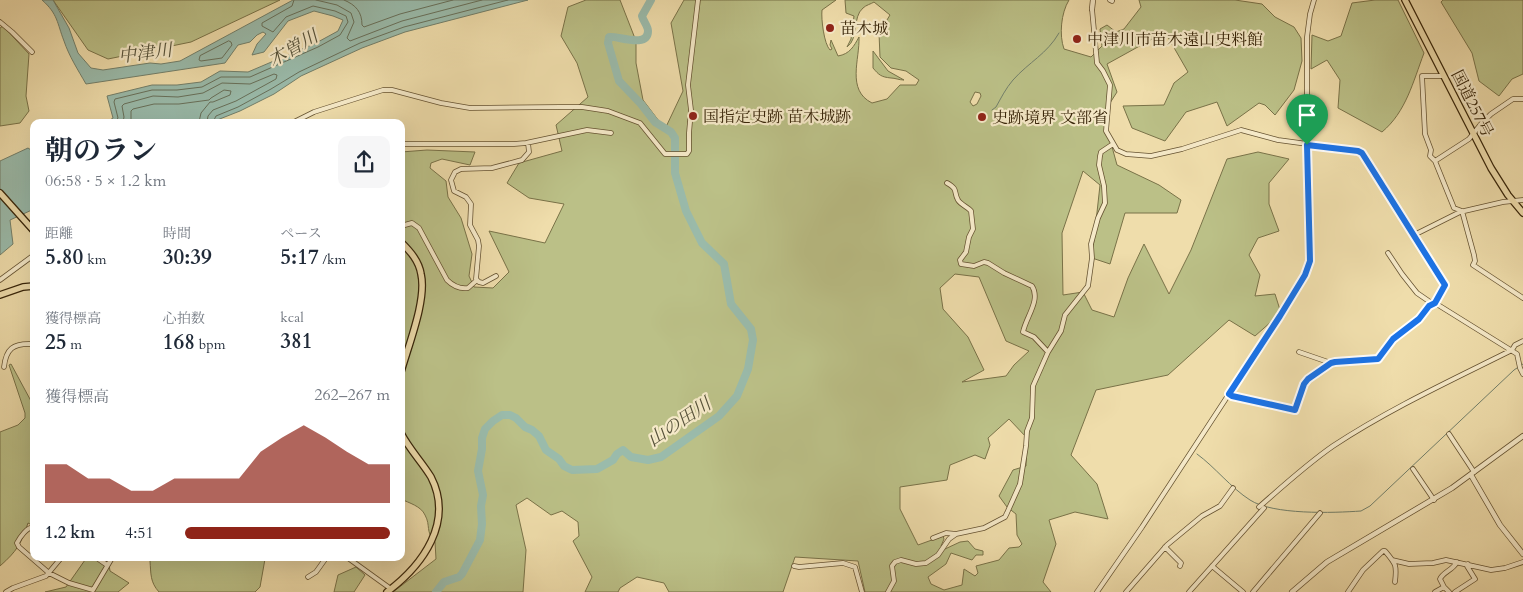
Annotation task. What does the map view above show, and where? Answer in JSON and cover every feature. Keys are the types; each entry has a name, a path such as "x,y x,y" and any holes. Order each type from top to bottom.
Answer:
{"main road":[{"name":"国道257号","path":"1405,0 1498,182 1512,202 1523,213"},
{"path":"0,194 30,226"},
{"path":"405,247 416,260 421,274 422,292 405,357"},
{"path":"0,295 30,286"},
{"path":"389,590 413,569 423,557 436,532 438,518 438,504 432,480 425,466 405,438"}],"street":[{"path":"300,119 314,112 339,104 384,90 392,90 440,103 470,108 568,107 608,111 640,123 650,137 667,154 687,154 689,151 688,134 692,110 688,85 698,0"},
{"path":"1093,0 1092,9 1098,63 1110,85 1106,131 1117,150 1126,154 1151,156 1182,149 1240,130 1278,140 1358,151 1362,153 1445,285 1434,303 1429,306 1414,324 1393,339 1378,359 1331,363 1308,379 1304,384 1295,410 1229,394"},
{"path":"1097,592 1142,528 1305,275 1310,261 1307,37 1314,0"},
{"path":"0,22 32,52"},
{"path":"1444,76 1422,76 1425,134 1431,150 1430,156 1435,162 1454,208 1462,211"},
{"path":"1435,162 1474,135 1491,114 1513,99 1523,99"},
{"path":"405,144 514,144 587,130 610,133"},
{"path":"478,280 476,277 479,246 470,225 471,204 466,198 454,191 451,182 452,177 463,168 492,168 522,160 528,152 528,142"},
{"path":"933,538 946,532 956,534 975,531 989,526 1005,516 1011,505 1020,484 1026,446 1026,431 1032,418 1033,386 1048,352 1061,331 1068,309 1088,286 1092,244 1098,218 1105,203 1104,186 1099,165 1100,156 1101,152 1113,144"},
{"path":"947,183 956,191 960,202 971,211 973,229 966,252 960,260 961,264 976,266 984,262 988,263 1032,286 1035,292 1034,301 1023,332 1034,337 1048,352"},
{"path":"1414,235 1462,211 1503,202 1523,200"},
{"path":"1462,211 1474,255 1475,261 1473,265 1523,298"},
{"path":"405,224 409,223 417,226 451,284 460,288 468,288 478,280"},
{"path":"1388,253 1417,293 1517,354 1523,355"},
{"path":"0,280 30,258"},
{"path":"478,280 483,282 496,276"},
{"path":"1189,592 1262,508 1307,466 1353,433 1512,350 1515,345 1523,341"},
{"path":"4,367 5,356 9,350 19,345 30,343"},
{"path":"26,348 30,345"},
{"path":"1298,352 1331,363"},
{"path":"1517,354 1519,366 1523,374"},
{"path":"1450,434 1500,526 1523,554"},
{"path":"1292,592 1328,562 1434,500 1473,474 1523,436"},
{"path":"1413,469 1434,500"},
{"path":"1126,592 1165,547 1202,516 1220,506 1233,488"},
{"path":"1253,592 1320,513"},
{"path":"30,528 18,540 18,545 30,556"},
{"path":"888,592 894,580 892,566 895,562 901,560 916,564 926,564 938,555 949,539 956,534"},
{"path":"1165,547 1181,563 1180,566"},
{"path":"1348,592 1363,570 1380,552 1385,552 1396,564 1395,582"},
{"path":"1392,560 1409,564 1446,560 1486,570 1498,570 1523,562"},
{"path":"36,561 49,573 69,583 92,591 110,561"},
{"path":"6,592 46,576 59,561"},
{"path":"102,561 107,564"},
{"path":"308,577 316,572 324,561"},
{"path":"352,561 389,590"},
{"path":"1449,592 1444,587 1440,577 1455,566 1457,562"},
{"path":"794,566 850,564 855,567 862,592"},
{"path":"1455,592 1474,579 1467,566 1468,564"},
{"path":"1212,566 1242,592"},
{"path":"1435,592 1444,587"}],"green space":[{"path":"53,0 280,0 191,42 108,59 88,50"},
{"path":"586,0 620,0 636,41 636,63 643,100 665,129 683,91 671,23 684,0 836,0 822,10 826,42 830,50 832,49 830,45 831,40 838,56 849,51 859,37 857,82 859,90 864,97 872,103 887,99 900,85 916,85 919,80 906,71 891,68 880,57 879,33 890,15 874,2 864,7 860,12 853,39 847,47 851,39 854,16 846,13 845,0 1069,0 1064,11 1062,24 1064,49 1091,57 1102,46 1100,29 1107,25 1116,32 1124,29 1141,7 1139,0 1235,0 1262,4 1275,17 1294,27 1301,38 1302,61 1294,90 1275,115 1265,105 1259,103 1227,126 1217,102 1186,112 1165,141 1132,128 1123,106 1164,105 1174,83 1188,72 1165,32 1107,64 1117,92 1103,114 1117,165 1159,185 1181,200 1177,213 1125,213 1110,264 1092,258 1100,185 1083,171 1062,233 1063,295 1083,292 1092,310 1114,317 1128,278 1144,244 1169,294 1191,250 1227,159 1258,152 1289,159 1269,183 1269,204 1279,231 1258,238 1249,255 1260,275 1255,296 1275,294 1281,313 1255,336 1229,320 1168,375 1096,390 1071,455 1097,484 1108,519 1075,512 1049,520 1056,544 1043,582 1051,592 865,592 858,561 795,557 783,592 669,592 664,583 637,577 620,588 618,592 585,592 592,577 573,541 579,536 578,522 562,511 551,515 527,498 516,505 526,550 523,592 393,592 436,559 435,542 430,535 425,515 418,507 405,501 405,152 427,150 475,152 470,165 442,159 431,163 430,168 446,181 448,197 461,218 472,254 469,276 474,287 493,288 509,272 489,231 545,243 564,204 529,198 507,183 519,163 562,151 556,125 588,97 577,63 561,36 568,7","holes":["975,92 980,93 981,96 977,104 973,106 970,102","955,274 979,277 1006,341 1029,351 1014,365 1006,376 962,382 984,370 968,337 943,309 940,288","1009,419 1027,438 1026,466 1013,470 999,496 1007,507 1016,514 1017,535 1022,544 1019,547 1009,548 999,560 976,566 978,573 975,576 964,569 962,585 944,590 931,584 928,577 946,564 951,553 972,560 976,555 983,555 983,551 975,549 968,541 960,542 945,549 941,546 944,539 943,536 918,545 900,509 900,487 947,480 950,465 975,455 985,459 990,445 988,438"]},
{"path":"1398,0 1424,53 1403,106 1382,132 1338,108 1340,80 1327,60 1311,69 1312,35 1328,41 1341,36 1352,3"},
{"path":"1443,0 1523,0 1523,74 1512,79 1499,96 1479,81 1472,53 1441,2"},
{"path":"3,26 29,54 26,96 29,111 20,123 0,126 0,28"},
{"path":"873,51 888,71 904,80 880,75 873,68"},
{"path":"11,364 30,399 30,524 28,523 18,547 0,566 0,432 18,425 25,418 9,365"},
{"path":"84,561 108,561 110,571 129,583 118,592 45,592 66,587"},
{"path":"150,561 265,561 260,587 255,592 159,592 152,578"},
{"path":"356,567 365,575 354,592 334,592 338,575"}],"water":[{"path":"42,0 53,0 69,28 78,53 91,68 103,70 180,61 293,0 528,0 405,32 362,48 301,76 274,94 220,119 112,119 113,118 107,96 152,85 177,85 201,82 220,71 248,72 316,43 338,31 343,20 314,11 288,21 264,52 252,55 257,44 266,34 263,32 250,42 238,45 225,63 86,84 68,52 54,14"},
{"path":"28,148 30,149 30,211 10,220 13,244 0,255 0,161"}],"waterway":[{"name":"山の田川","path":"436,592 444,582 459,577 462,574 480,540 483,495 478,471 482,438 485,429 493,421 502,415 510,415 516,418 525,427 539,436 546,450 559,459 564,466 572,470 597,469 613,460 623,450 631,457 648,460 661,457 719,416 737,396 748,369 753,340 751,329 731,304 724,264 702,243 686,211 675,173 675,138 671,132 655,122 619,81 608,43 609,37 638,40 647,36 648,29 642,16 651,0"},
{"path":"992,110 996,107 1013,80 1049,47 1059,33"},
{"path":"1197,454 1243,495 1260,505 1288,511 1304,512 1361,511 1370,506 1514,370 1523,364"}],"place":[{"name":"苗木城","path":"830,28"},
{"name":"中津川市苗木遠山史料館","path":"1077,39"},
{"name":"国指定史跡 苗木城跡","path":"693,116"},
{"name":"史跡境界 文部省","path":"982,117"}],"route":[{"path":"1307,145 1358,151 1366,157 1445,285 1435,303 1429,306 1414,324 1393,339 1378,359 1331,363 1308,379 1304,384 1295,410 1229,394 1305,275 1310,261 1307,145"}],"water label":[{"name":"木曽川","path":"293,48"},
{"name":"中津川","path":"145,53"}]}
